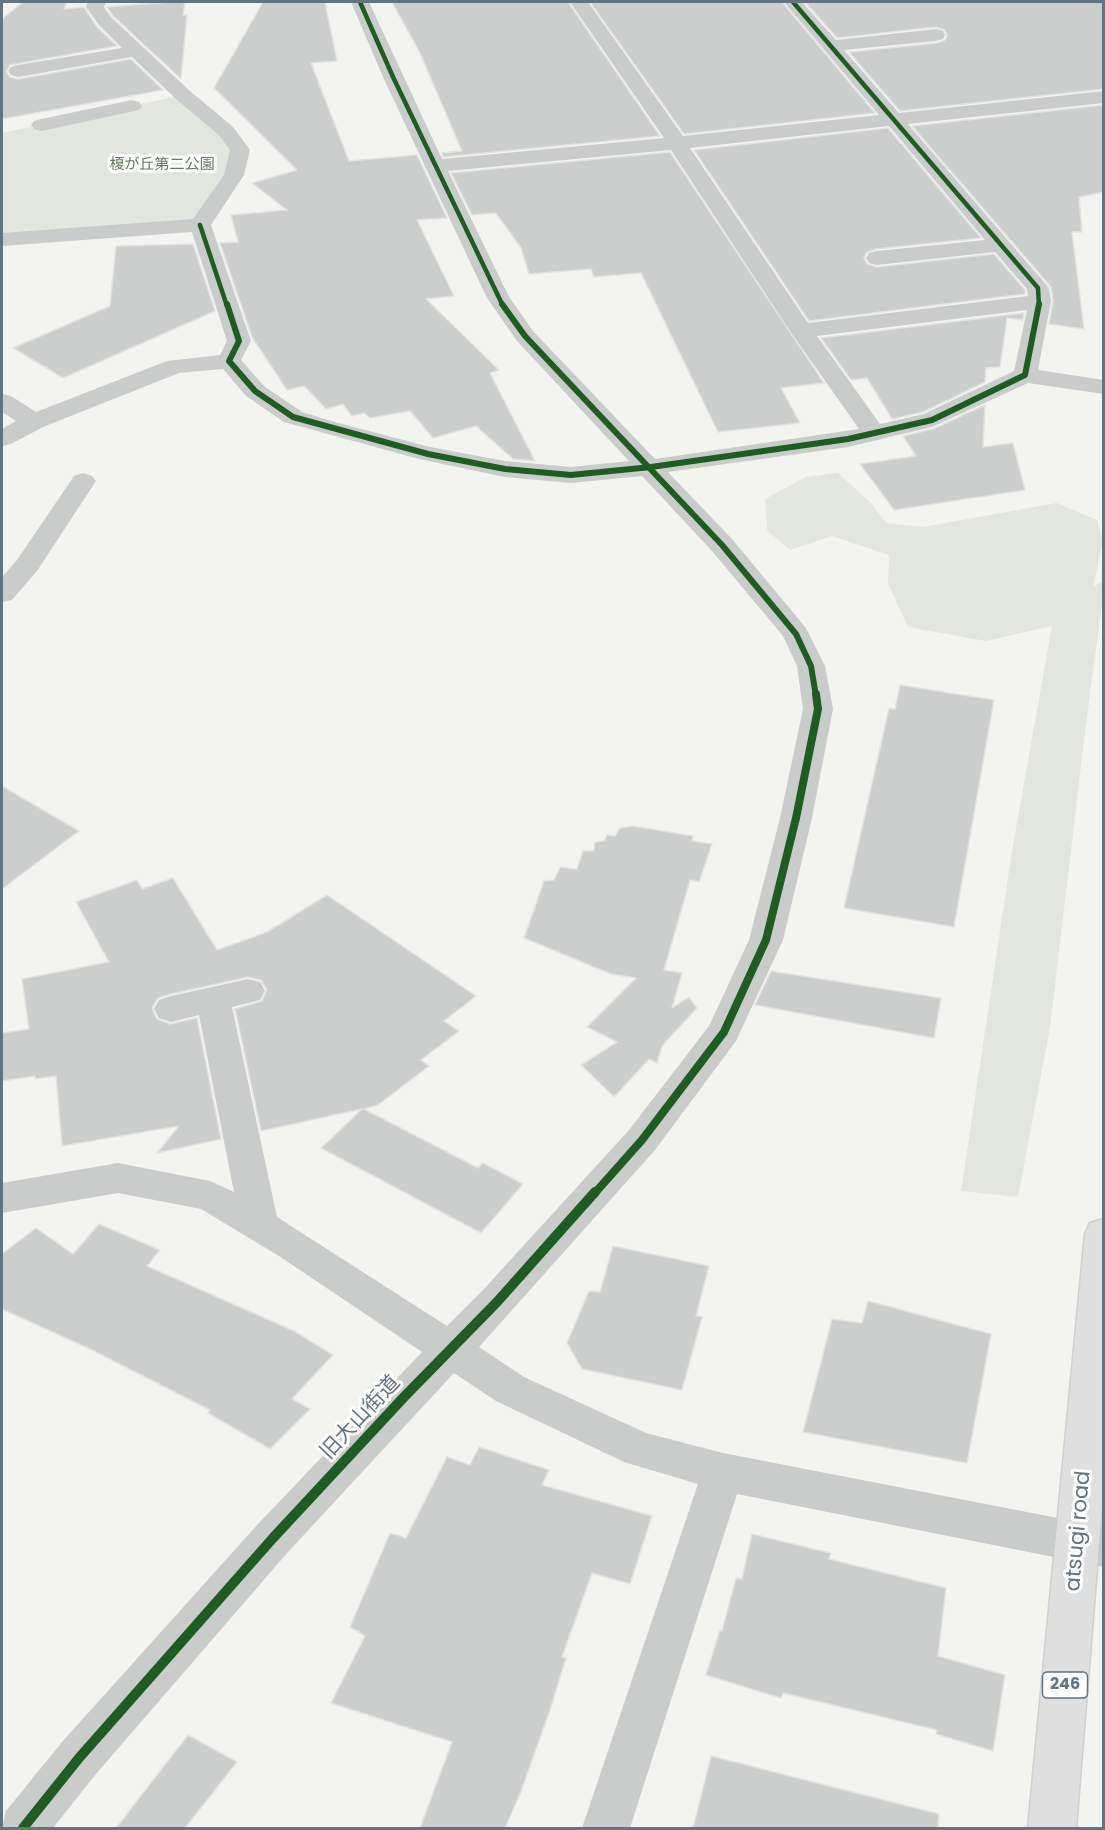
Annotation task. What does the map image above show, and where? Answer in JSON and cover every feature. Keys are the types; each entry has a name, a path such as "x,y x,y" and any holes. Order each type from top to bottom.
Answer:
{"highway":[{"name":"atsugi road","path":"1052,1828 1091,1544 1104,1234"}],"street":[{"path":"98,2 95,7 105,21 226,131 240,150 234,175 201,225"},
{"name":"旧大山街道","path":"23,1828 79,1758 266,1547 451,1350 642,1140 723,1032 766,940 796,818 818,709 811,666 796,634 722,545 651,467 525,336 498,298 360,2"},
{"path":"579,2 677,143 802,331 874,433"},
{"path":"793,2 1038,288 1040,301 1025,375"},
{"path":"832,46 936,35"},
{"path":"18,71 136,51"},
{"path":"437,166 677,143 1104,97"},
{"path":"41,125 132,106"},
{"path":"2,240 201,225"},
{"path":"201,225 239,341 229,361"},
{"path":"877,258 1000,245"},
{"path":"802,331 1040,301"},
{"path":"229,361 255,390 293,417 326,428 428,454 505,469 571,475 651,467 848,439 932,420 1025,375 1104,387"},
{"path":"2,439 34,422 175,366 229,361"},
{"path":"2,401 34,422"},
{"path":"2,594 27,566 83,481"},
{"path":"171,1009 248,991"},
{"path":"213,1000 260,1226"},
{"path":"2,1198 118,1178 210,1196 388,1307 510,1389 639,1449 723,1472 1091,1544"},
{"path":"606,1828 723,1472"}],"green space":[{"name":"榎が丘第二公園","path":"174,97 240,150 200,225 2,240 2,133"},
{"path":"838,473 872,504 886,523 923,527 1057,503 1097,520 1103,541 1093,587 1103,581 1103,596 1050,1027 1018,1197 961,1191 1012,851 1052,626 986,641 908,627 888,583 889,555 832,536 790,550 767,530 765,499 806,477"}],"building":[{"path":"23,2 67,2 64,9 84,7 97,27 117,46 10,65 6,71 10,77 18,79 131,59 163,90 2,119 2,19"},
{"path":"185,2 183,15 187,15 181,79 113,16 107,7"},
{"path":"263,2 325,2 337,61 311,63 349,161 417,155 447,218 417,220 454,296 426,299 499,370 490,373 535,461 513,459 476,426 433,438 410,411 370,418 364,413 352,416 343,404 326,409 304,386 287,390 252,337 220,243 238,242 231,215 287,210 252,183 297,170 214,88"},
{"path":"392,2 568,2 660,136 443,157 442,153 462,151 420,53"},
{"path":"590,2 782,2 875,113 684,134"},
{"path":"805,2 1104,2 1104,89 900,111 849,52 937,43 945,40 947,36 945,30 936,27 837,38"},
{"path":"1104,105 1104,192 1079,197 1082,232 1072,232 1084,329 1049,324 1053,301 1051,287 912,126"},
{"path":"888,128 981,238 876,249 867,252 864,257 867,264 877,267 994,254 1025,290 1025,294 809,321 694,150"},
{"path":"670,152 824,383 781,388 800,423 718,432 641,273 594,277 591,269 529,274 521,248 496,213 472,215 451,173"},
{"path":"193,244 215,311 63,378 13,348 110,306 116,246"},
{"path":"1024,313 1023,320 1007,318 1000,367 986,368 985,382 923,412 892,419 867,378 851,380 821,338"},
{"path":"985,405 983,447 1013,443 1025,490 894,510 860,464 916,456 903,436 933,429"},
{"path":"900,685 994,700 954,927 844,908 889,708 895,709"},
{"path":"2,786 79,831 2,889"},
{"path":"633,826 693,836 692,841 712,844 699,882 690,880 664,970 682,973 672,1008 689,997 697,1008 662,1046 657,1063 649,1059 614,1097 581,1065 617,1042 587,1027 636,978 611,974 524,938 544,881 554,880 560,867 577,869 583,851 594,851 595,842 604,841 607,835 615,836 620,828"},
{"path":"173,878 217,950 267,932 327,895 476,996 444,1021 459,1031 421,1060 429,1066 378,1105 364,1109 478,1168 483,1163 523,1184 481,1233 321,1148 362,1109 261,1131 235,1009 262,1001 267,990 261,980 248,977 171,994 158,998 152,1008 157,1019 170,1024 197,1018 221,1139 157,1153 179,1126 62,1146 56,1076 35,1079 35,1076 2,1081 2,1033 29,1029 22,979 109,962 76,902 137,880 142,889"},
{"path":"771,971 941,998 934,1038 755,1005"},
{"path":"99,1224 160,1250 147,1266 294,1331 333,1355 292,1399 310,1409 270,1449 208,1413 210,1410 90,1349 2,1309 2,1254 36,1228 73,1254"},
{"path":"613,1246 709,1266 696,1316 702,1317 682,1390 582,1369 567,1343 589,1291 600,1292"},
{"path":"868,1301 991,1334 967,1463 803,1432 832,1319 862,1323"},
{"path":"479,1447 549,1470 542,1485 652,1516 630,1584 592,1573 562,1657 566,1658 550,1710 520,1794 505,1828 420,1828 452,1742 331,1703 365,1636 350,1627 390,1533 406,1538 447,1457 470,1465"},
{"path":"752,1534 831,1553 829,1559 946,1588 938,1656 1005,1675 993,1751 936,1734 937,1730 783,1693 781,1698 706,1675 720,1630 722,1631 736,1578 742,1579"},
{"path":"188,1735 237,1762 185,1828 116,1828"},
{"path":"711,1756 939,1814 938,1828 693,1828"}],"cycle path":[{"path":"23,1828 79,1758 273,1538 404,1397 497,1302 642,1140 724,1032 766,940 796,818 818,709 811,666 796,634 722,545 525,336 498,298 360,2"},
{"path":"200,225 239,341 229,361 255,391 293,417 326,427 428,454 505,469 571,475 651,467 848,439 932,420 1025,375 1040,301 1038,288 793,2"}]}
